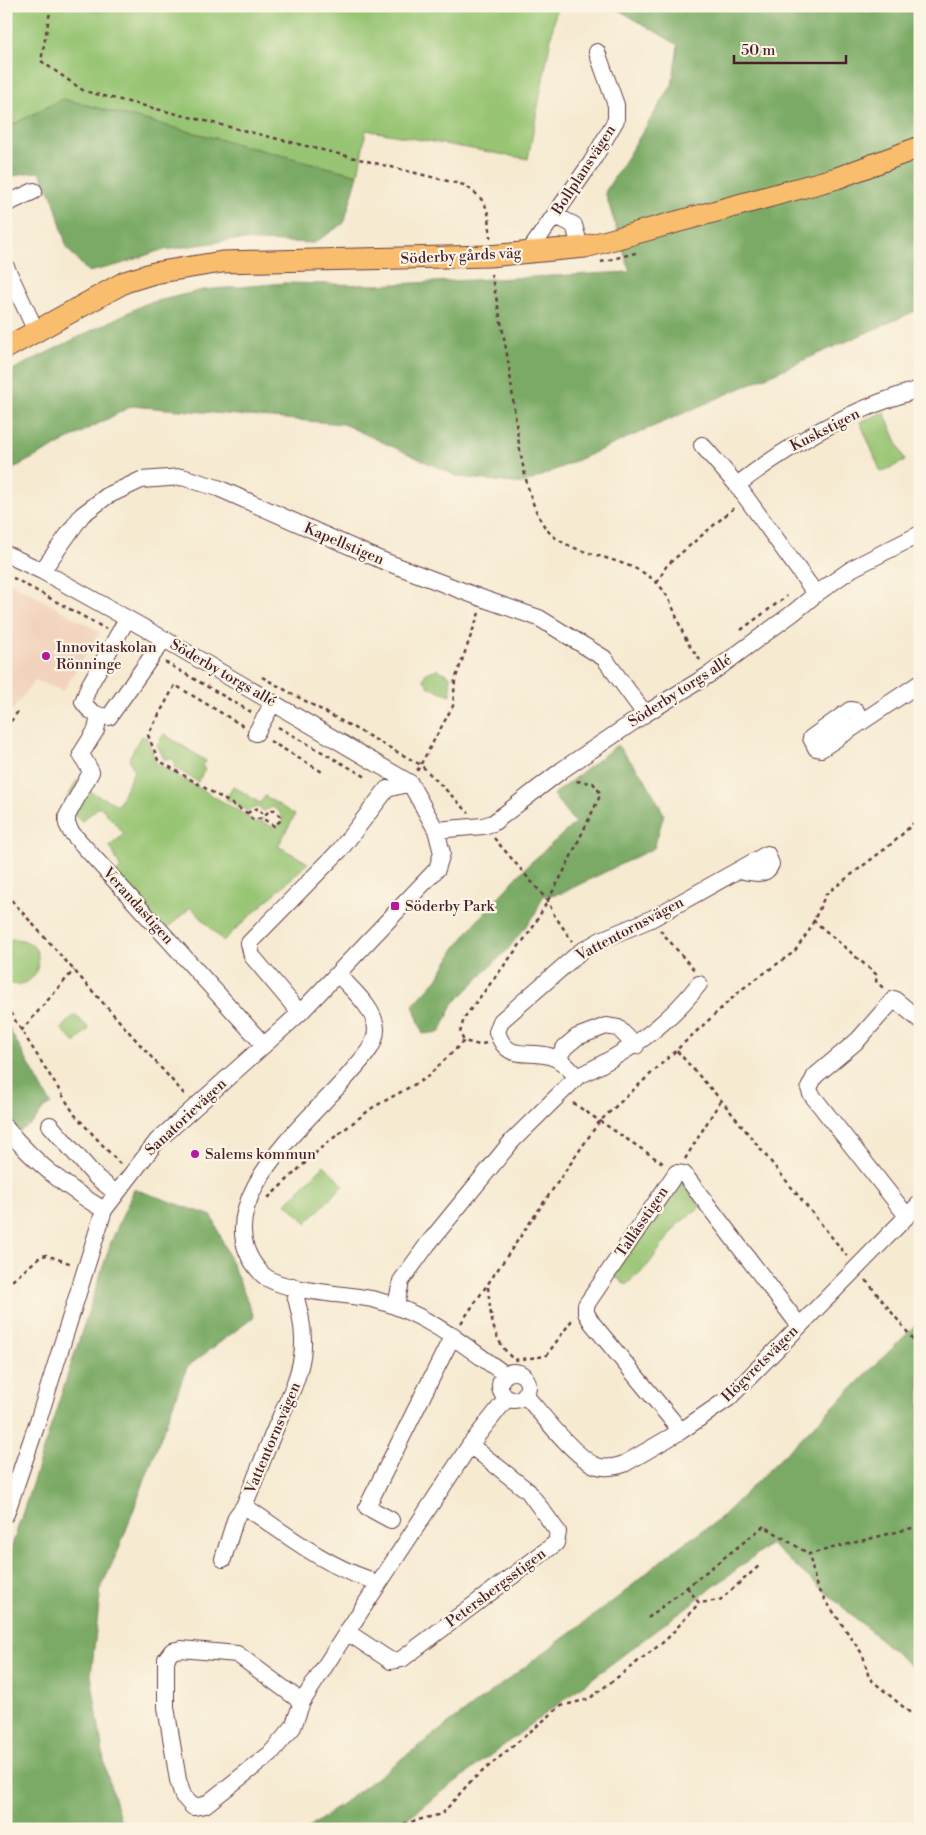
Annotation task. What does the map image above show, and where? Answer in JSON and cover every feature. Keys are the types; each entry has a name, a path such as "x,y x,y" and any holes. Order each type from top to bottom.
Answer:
{"main road":[{"name":"Söderby gårds väg","path":"6,348 125,282 154,273 222,262 489,256 580,247 837,178 920,147"}],"street":[{"name":"Bollplansvägen","path":"528,253 606,140 616,120 616,104 597,52"},
{"path":"6,204 34,191"},
{"path":"553,218 562,219 574,225 580,247"},
{"path":"6,266 36,331"},
{"name":"Kuskstigen","path":"742,491 798,441 836,422 920,389"},
{"path":"702,445 742,491 812,587"},
{"name":"Kapellstigen","path":"42,571 82,515 107,496 141,480 182,477 218,488 381,560 540,618 604,658 645,714"},
{"name":"Söderby torgs allé","path":"436,830 483,826 493,823 562,770 645,714 710,674 793,613 812,587 920,534"},
{"name":"Söderby torgs allé","path":"6,554 42,571 164,639 410,783"},
{"path":"127,619 89,686 83,702 90,711 99,716 109,717 164,639"},
{"path":"862,721 920,683"},
{"path":"260,726 273,703"},
{"name":"Verandastigen","path":"99,716 96,730 81,754 91,772 66,816 71,832 264,1045"},
{"path":"300,1013 252,956 248,943 340,850 387,789 410,783 436,830"},
{"name":"Sanatorievägen","path":"6,1514 39,1418 104,1210 157,1141 300,1013 437,869 442,853 436,830"},
{"name":"Vattentornsvägen","path":"499,1038 497,1029 501,1021 580,952 601,940 651,919 739,870"},
{"path":"338,974 371,1014 376,1029 374,1038 369,1050 288,1139 260,1175 243,1217 242,1230 249,1257 262,1274 278,1285 374,1300 396,1306 453,1335 506,1375"},
{"path":"396,1306 401,1281 427,1245 512,1141 577,1077 636,1046 690,996 700,984"},
{"path":"908,1216 811,1094 809,1088 815,1076 858,1040 894,999 920,1020"},
{"path":"557,1059 565,1047 577,1037 606,1026 618,1028 636,1046"},
{"path":"499,1038 502,1045 515,1053 549,1056 557,1059 577,1077"},
{"path":"50,1125 96,1177 116,1193"},
{"path":"6,1128 18,1143 63,1185 104,1210"},
{"name":"Tallåsstigen","path":"586,1305 676,1172 684,1174 799,1325"},
{"name":"Högvretsvägen","path":"524,1395 584,1460 599,1467 614,1467 624,1464 680,1431 729,1398 920,1203"},
{"name":"Vattentornsvägen","path":"292,1286 302,1322 304,1342 300,1371 295,1389 276,1427 244,1506 319,1556 348,1572 368,1579"},
{"path":"586,1305 586,1313 592,1323 680,1431"},
{"path":"391,1520 367,1507 453,1335"},
{"path":"516,1372 526,1378 528,1384 524,1395 517,1399 507,1398 501,1389 501,1383 506,1375 516,1372"},
{"path":"302,1702 237,1654 181,1648 172,1651 166,1659 166,1707 178,1780 187,1802 193,1806 204,1805 270,1754 293,1727 302,1702 347,1632 470,1445 507,1398"},
{"name":"Petersbergsstigen","path":"347,1632 391,1661 402,1659 556,1543 558,1532 528,1491 470,1445"},
{"path":"222,1559 236,1517 244,1506"}],"path":[{"path":"51,6 41,61 84,91 464,185 478,194 486,204 490,224 489,256 525,474 538,516 552,535 569,545 639,571 657,583 674,606 679,624 688,643 710,674"},
{"path":"657,583 667,565 742,491"},
{"path":"6,574 153,655 260,726 324,773"},
{"path":"739,632 812,587"},
{"path":"410,783 432,748 453,706 455,680 484,599"},
{"path":"694,664 700,660"},
{"path":"247,813 258,808 263,816 274,826 280,821 280,816 274,810 270,810 263,816 253,820 247,813 158,760 148,735 175,685 387,789"},
{"path":"6,728 19,710"},
{"path":"499,1038 479,1045 464,1041 460,1033 464,1018 532,929 600,795 593,783 573,780 562,770"},
{"path":"453,1335 599,1122 742,990 794,952 809,931 826,894 894,842 920,818"},
{"path":"483,826 548,900 553,913 580,952"},
{"path":"6,894 196,1106"},
{"path":"651,919 693,966 700,984"},
{"path":"813,920 877,975 876,981 894,999"},
{"path":"21,1031 74,970"},
{"path":"6,1006 75,1115 130,1175"},
{"path":"264,1203 323,1146 372,1108 426,1078 464,1041"},
{"path":"677,1051 721,1100 920,1348"},
{"path":"560,1093 599,1122 676,1172 721,1100"},
{"path":"6,1286 40,1257 46,1255 86,1269"},
{"path":"488,1286 491,1323 507,1354 514,1360 546,1356 578,1312 586,1305"},
{"path":"648,1618 764,1526 809,1554 817,1588 863,1655 869,1678 920,1721"},
{"path":"809,1554 920,1526"},
{"path":"398,1829 402,1824 442,1814 471,1781 561,1706 589,1699 666,1640 699,1603 720,1600 760,1565"},
{"path":"687,1587 699,1603"}],"shaded area":[{"name":"Innovitaskolan Rönninge","path":"6,580 100,632 63,691 35,680 6,718"}],"green space":[{"path":"14,6 52,6 109,11 148,9 161,6 557,6 528,159 366,130 358,175 63,99 6,128 6,22"},
{"path":"612,6 920,6 920,309 523,484 459,477 343,424 132,406 14,468 6,483 6,373 145,304 203,290 285,283 375,285 630,272 605,192 672,85 678,45"},
{"path":"63,99 358,175 344,223 314,243 230,240 158,251 118,265 88,272 67,248 54,201 40,172 6,178 6,128"},
{"path":"884,412 905,461 881,472 860,422"},
{"path":"437,669 450,676 451,695 430,688 423,679 426,673"},
{"path":"164,734 206,761 202,767 205,769 198,782 174,767 175,762 172,759 164,759 157,745"},
{"path":"141,736 147,738 156,763 244,814 256,823 260,821 275,828 283,820 279,811 272,807 264,811 257,807 247,811 226,799 233,786 260,803 265,796 295,815 278,846 308,863 223,941 191,907 163,932 111,877 121,869 110,846 124,834 100,806 82,821 62,808 77,780 82,788 118,805 134,771 129,758"},
{"path":"617,745 644,777 664,814 654,848 562,893 543,896 534,916 508,949 453,1004 440,1032 423,1034 413,1005 437,979 456,947 477,921 527,866 575,823 553,795"},
{"path":"13,939 26,941 34,948 38,957 38,966 34,975 27,982 18,984 6,982 6,941"},
{"path":"75,1014 89,1029 75,1043 61,1028"},
{"path":"6,1023 51,1104 43,1109 34,1122 18,1132 6,1120"},
{"path":"324,1165 344,1185 306,1223 286,1203"},
{"path":"672,1185 684,1185 700,1207 677,1225 648,1265 626,1285 613,1275"},
{"path":"134,1189 212,1216 254,1317 187,1367 119,1549 101,1587 91,1675 105,1767 123,1829 6,1829 6,1564 111,1242"},
{"path":"920,1321 920,1674 770,1544 393,1829 308,1829 621,1595 670,1553 717,1521"}],"place":[{"name":"Innovitaskolan Rönninge","path":"46,656"},
{"name":"Söderby Park","path":"395,906"},
{"name":"Salems kommun","path":"195,1154"}]}
